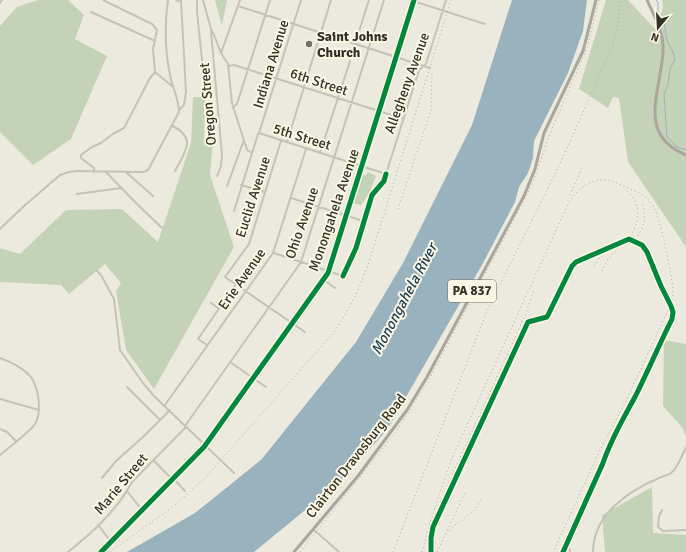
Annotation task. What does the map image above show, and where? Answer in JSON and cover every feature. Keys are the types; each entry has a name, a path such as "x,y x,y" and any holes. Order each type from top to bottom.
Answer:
{"main road":[{"name":"Monongahela Avenue","path":"101,552 206,445 324,280 329,271 362,166 412,0"},
{"name":"Clairton Dravosburg Road","path":"294,552 375,454 411,405 519,205 535,169 544,133 583,51 596,0"},
{"path":"647,0 663,41 663,56 654,112 656,126 658,133 665,143 686,155"}],"street":[{"path":"103,0 152,24 157,30 153,59 155,72 173,87"},
{"path":"0,229 60,175 69,172 142,172 148,170 173,126 179,110 168,63 165,34 165,20 168,0"},
{"path":"176,0 181,1 186,92 184,105 179,110"},
{"path":"197,0 204,80"},
{"path":"203,0 211,29 228,66 232,103 243,131 247,150 252,153"},
{"path":"221,53 240,0"},
{"path":"234,108 237,104 270,0"},
{"name":"Indiana Avenue","path":"234,210 301,0"},
{"path":"287,142 332,0"},
{"path":"355,44 369,0"},
{"name":"Ohio Avenue","path":"186,426 301,262 384,0"},
{"path":"412,0 485,24"},
{"name":"Allegheny Avenue","path":"386,174 419,70 426,64 446,0"},
{"path":"238,6 430,68"},
{"path":"91,12 155,41"},
{"name":"Oregon Street","path":"211,29 222,155 221,166 217,176"},
{"path":"320,153 350,61"},
{"name":"6th Street","path":"228,66 234,65 404,119"},
{"path":"94,172 94,168 81,158 81,155 124,128 150,78 155,72"},
{"path":"173,126 183,131 186,136 187,143 185,153 175,171"},
{"name":"5th Street","path":"259,134 386,174"},
{"path":"227,186 244,139"},
{"name":"Euclid Avenue","path":"236,284 225,276 249,244 281,141"},
{"name":"Erie Avenue","path":"165,405 274,253 306,148"},
{"path":"106,172 162,228"},
{"path":"126,172 154,196"},
{"path":"241,185 265,192"},
{"path":"77,194 122,188"},
{"path":"291,198 360,220"},
{"path":"431,552 433,527 528,322 547,317 572,266 576,262 629,239 642,245 647,252 671,306 673,312 672,319 635,397 621,421 564,552"},
{"path":"274,253 343,276"},
{"path":"97,271 101,275 114,299 120,350 142,383 234,472"},
{"path":"324,280 335,288"},
{"path":"207,345 198,339 236,284 305,332"},
{"path":"211,303 218,308"},
{"path":"0,358 14,363 31,378 38,396 39,410 34,425 0,455"},
{"path":"230,362 266,387"},
{"path":"127,387 160,420"},
{"path":"0,399 39,410"},
{"path":"102,478 116,461 143,438 170,410"},
{"name":"Marie Street","path":"68,552 99,526 127,491 132,482 186,426"},
{"path":"0,429 7,432 16,441"},
{"path":"593,552 595,535 601,522 614,506 633,492 659,478 671,474 686,447"},
{"path":"153,461 185,491"},
{"path":"127,491 142,510"},
{"path":"662,510 659,516 658,527 663,530 686,530"},
{"path":"99,526 111,542"},
{"path":"313,529 339,552"},
{"path":"568,543 570,552"}],"green space":[{"path":"38,0 68,0 84,15 75,39 107,56 71,139 33,165 0,132 0,26 17,7"},
{"path":"215,0 227,0 222,25"},
{"path":"606,0 628,0 656,30 663,7 662,0 686,0 686,247 628,162 619,98 613,97 608,108 579,89"},
{"path":"193,97 205,97 204,140 213,140 210,175 234,247 154,389 126,350 116,291 121,283 105,264 69,294 61,285 0,282 0,248 20,254 66,210 122,209 158,242 191,143"},
{"path":"368,172 376,176 369,194 361,205 353,203 362,173 365,176"},
{"path":"664,340 686,344 686,436 682,427 663,406"},
{"path":"652,487 653,533 686,535 686,552 605,552 602,515"}],"water":[{"name":"Monongahela River","path":"512,0 587,0 583,31 568,73 534,141 533,158 528,173 519,187 515,202 482,265 387,430 316,508 304,511 254,552 127,552 195,513 261,460 356,342 403,263 472,125"}],"waterway":[{"path":"656,0 658,2 658,13 664,21 667,41 675,59 670,69 668,84 664,95 667,137 677,147 686,150"}],"railway":[{"path":"110,552 174,506 205,478 334,332 342,320 356,295 368,265 451,0"},
{"path":"300,552 396,432 430,378 531,187 551,131 587,48 599,0"},
{"path":"393,552 487,311 558,168 611,50 618,26 620,0"},
{"path":"398,209 431,110 432,73"},
{"path":"570,195 582,168"},
{"path":"422,552 451,460 569,202 584,186 593,181 607,180 639,193 652,204 659,220 666,247 673,297 627,399 600,450 553,552"},
{"path":"594,266 601,256 623,244 632,234 635,227 638,216 637,206 635,201 625,189"},
{"path":"629,244 638,236 643,226 644,209 642,203"},
{"path":"602,271 608,259 617,250"},
{"path":"447,486 525,316 534,290"},
{"path":"437,552 465,493"},
{"path":"449,531 470,513 481,500"}],"cycle path":[{"path":"101,552 204,447 328,273 414,0"},
{"path":"343,276 356,248 372,195 384,181 386,174"},
{"path":"431,552 433,527 528,322 547,317 572,266 576,262 629,239 642,245 647,252 671,306 673,312 672,319 635,397 613,437 563,552"}],"place":[{"name":"Saint Johns Church","path":"309,44"}]}
